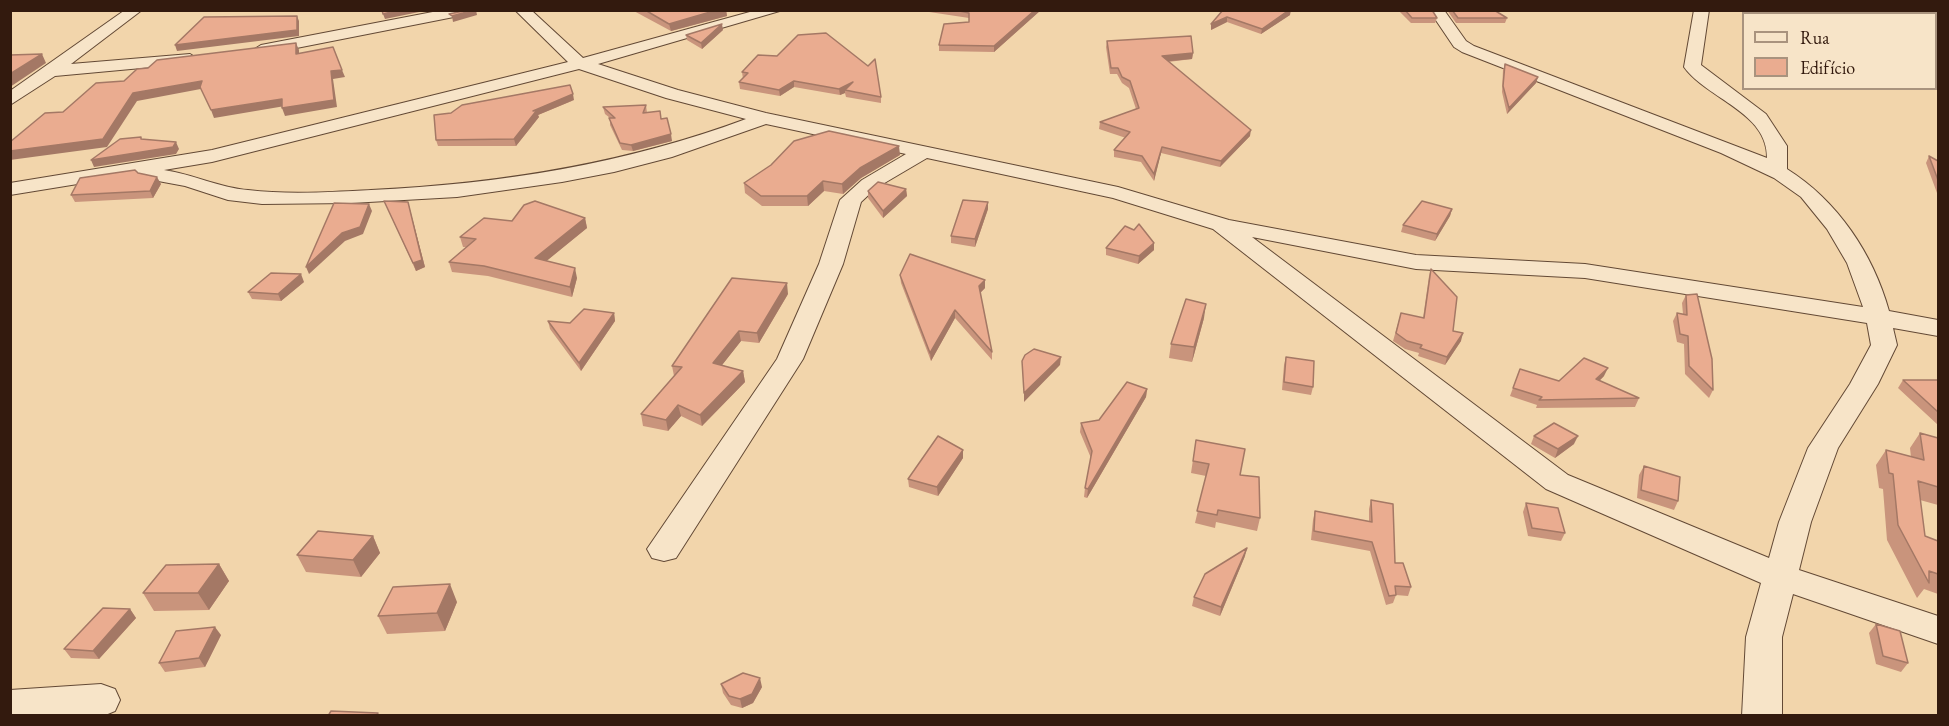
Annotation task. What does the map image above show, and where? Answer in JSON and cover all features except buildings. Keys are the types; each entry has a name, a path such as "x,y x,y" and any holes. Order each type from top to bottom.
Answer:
{"street":[{"path":"10,100 135,10"},
{"path":"249,51 469,10"},
{"path":"522,10 580,64 672,94 765,118 1118,193 1221,224 1321,246 1416,262 1585,271 1879,316 1938,328"},
{"path":"10,189 212,156 580,64 776,10"},
{"path":"1436,10 1460,44 1468,49 1712,144 1794,182 1822,207 1869,281 1884,345 1864,384 1823,448 1779,576 1764,637 1762,716"},
{"path":"1702,10 1692,67 1759,118 1777,146 1777,173"},
{"path":"50,72 209,57"},
{"path":"131,171 192,182 232,195 290,198 387,196 518,184 595,171 723,135 765,118"},
{"path":"664,549 790,359 831,264 851,200 869,184 924,152"},
{"path":"1221,224 1557,482 1779,576 1938,630"},
{"path":"10,706 100,700"}]}
